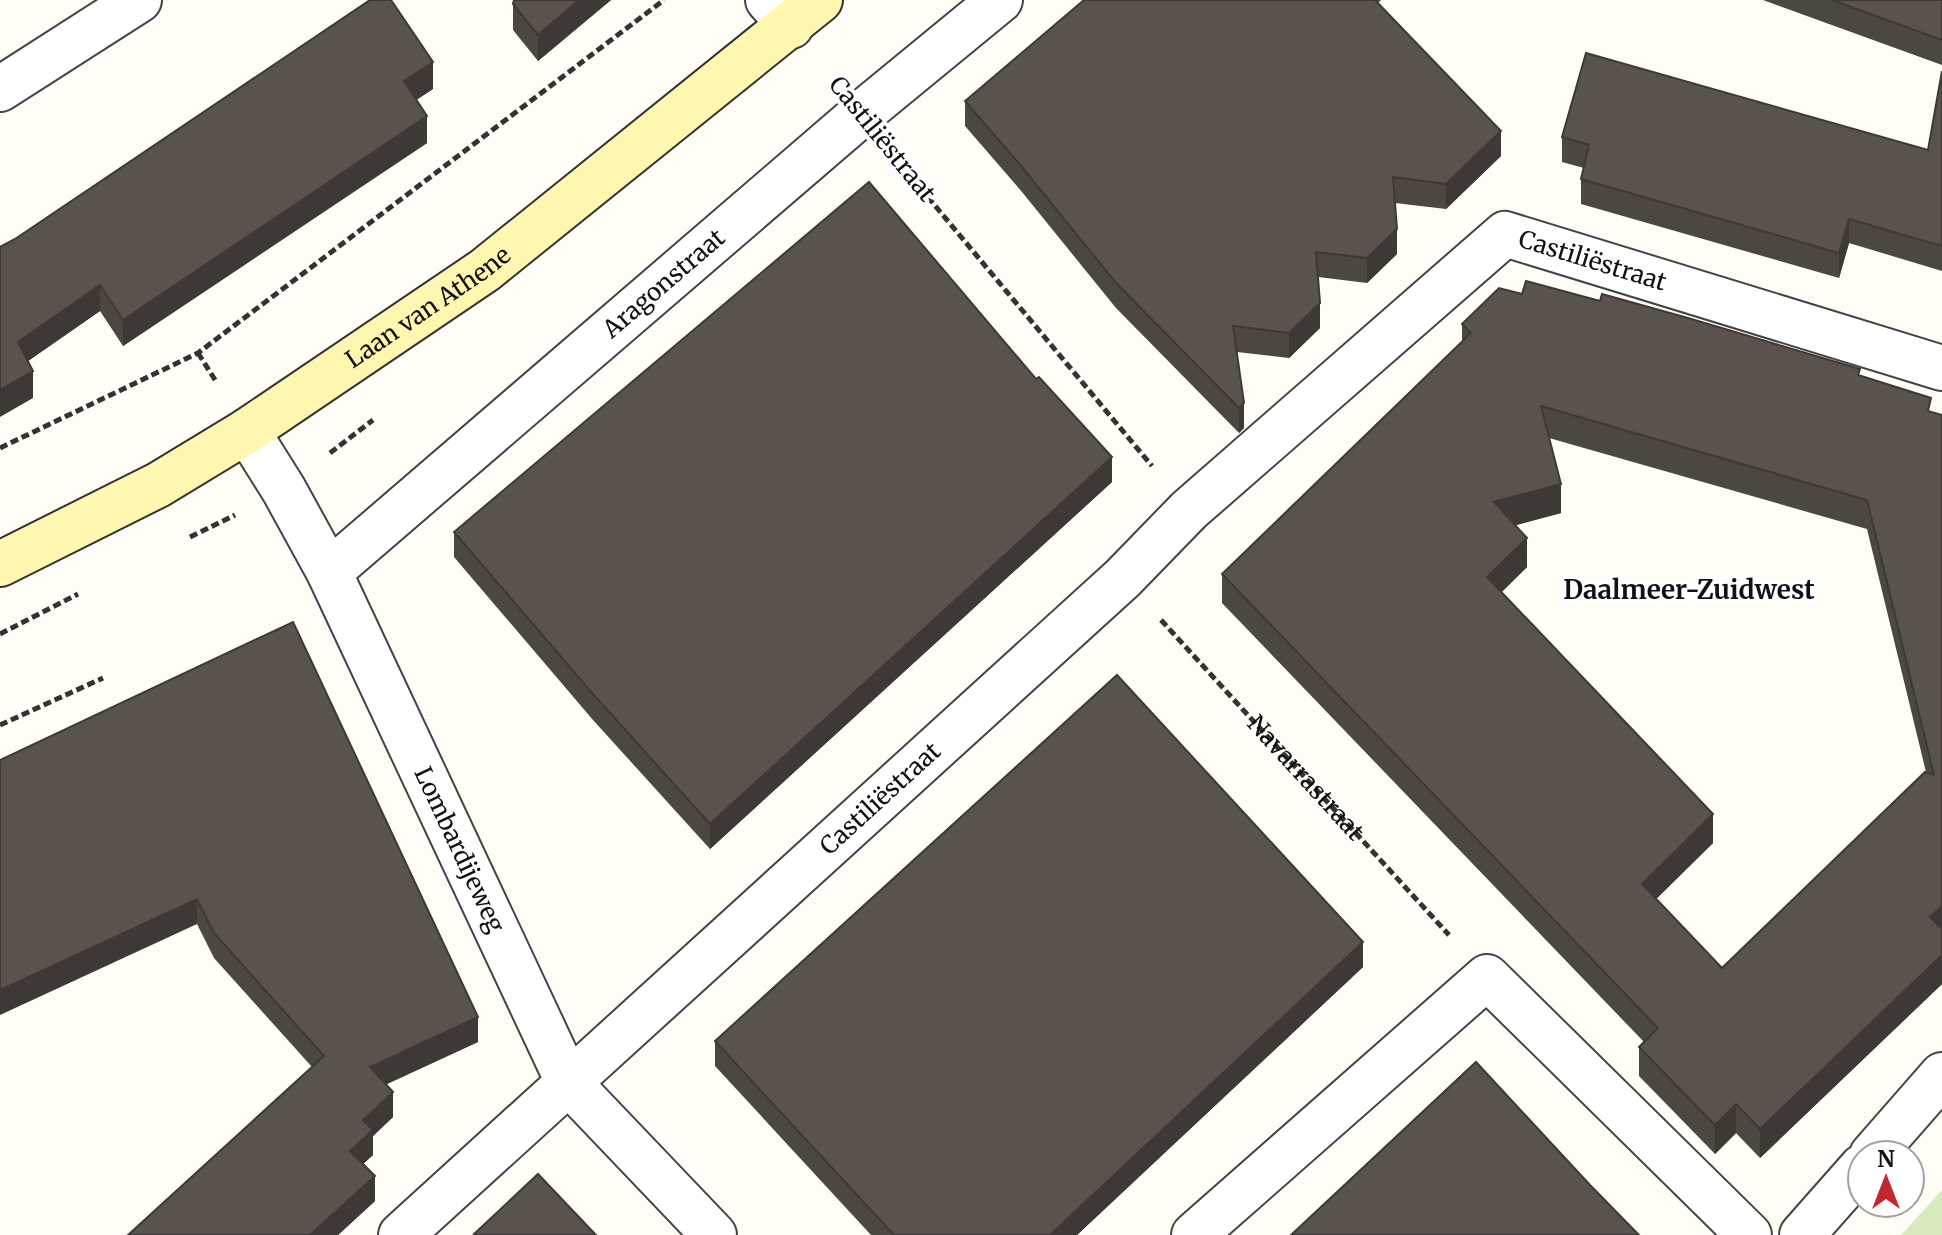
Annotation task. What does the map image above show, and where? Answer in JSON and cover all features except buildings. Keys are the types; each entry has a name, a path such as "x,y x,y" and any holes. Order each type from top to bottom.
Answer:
{"street":[{"path":"0,89 139,0"},
{"name":"Aragonstraat","path":"329,572 860,115 1000,0"},
{"name":"Laan van Athene","path":"0,564 158,485 247,431 485,270 793,9"},
{"name":"Castiliëstraat","path":"401,1235 1123,578 1189,510 1505,234 1942,368"},
{"name":"Lombardijeweg","path":"247,431 329,572 568,1082 714,1235"},
{"path":"1194,1235 1487,977 1749,1235"},
{"path":"1886,1139 1942,1075"},
{"path":"1802,1235 1846,1185"}],"path":[{"path":"0,448 198,353 664,0"},
{"name":"Castiliëstraat","path":"860,115 1189,510"},
{"name":"Navarrastraat","path":"1123,578 1487,977"},
{"path":"0,725 103,678"}],"green space":[{"path":"1942,1190 1942,1235 1901,1235 1916,1219 1926,1219 1926,1208"}],"district":[{"name":"Daalmeer-Zuidwest","path":"1689,590"}]}
